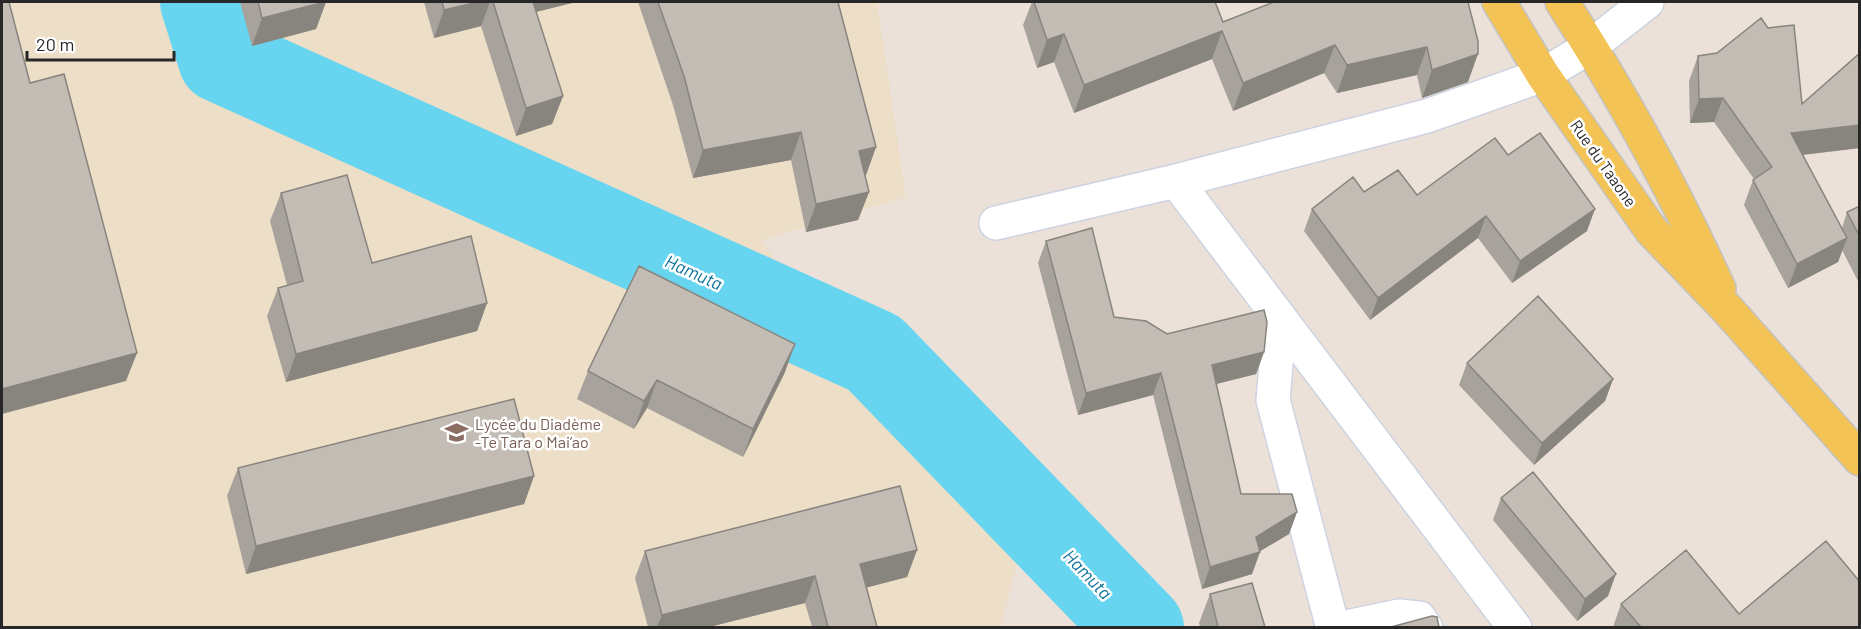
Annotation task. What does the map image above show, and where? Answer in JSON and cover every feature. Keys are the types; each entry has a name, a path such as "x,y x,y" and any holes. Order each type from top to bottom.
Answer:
{"main road":[{"name":"Rue du Taaone","path":"1499,2 1543,75 1651,230 1728,310 1860,459"},
{"name":"Rue du Taaone","path":"1562,2 1590,46 1688,221 1728,310"}],"street":[{"path":"996,223 1176,181 1427,116 1543,75 1590,46 1647,2"},
{"path":"1176,181 1515,627"},
{"path":"1280,318 1273,400 1333,627"},
{"path":"1342,627 1400,616 1419,618 1426,627"}],"shaded area":[{"name":"Lycée du Diadème -Te Tara o Mai’ao","path":"2,2 877,2 906,197 762,240 805,304 1018,560 1001,627 2,627"}],"building":[{"path":"2,2 9,2 30,83 64,74 137,353 2,389"},
{"path":"258,2 325,2 262,18"},
{"path":"442,2 478,2 444,10"},
{"path":"493,2 533,2 563,96 526,108"},
{"path":"658,2 838,2 876,147 859,151 869,192 816,204 801,132 703,150 684,76"},
{"path":"1034,2 1215,2 1223,22 1274,2 1468,2 1478,41 1478,54 1432,70 1427,47 1347,65 1335,45 1243,83 1222,31 1084,85 1064,34 1047,40"},
{"path":"1761,18 1768,28 1794,25 1802,104 1860,53 1860,125 1791,133 1847,238 1797,264 1753,180 1772,167 1723,98 1699,99 1698,56 1717,53"},
{"path":"1540,133 1595,209 1520,261 1486,216 1378,298 1312,209 1353,177 1364,192 1398,170 1417,195 1495,138 1508,155"},
{"path":"347,175 372,263 471,236 487,303 296,354 278,288 303,281 281,193"},
{"path":"1860,206 1860,237 1847,212"},
{"path":"1092,228 1114,317 1146,321 1167,334 1264,310 1267,322 1264,352 1212,365 1241,494 1292,494 1297,512 1256,537 1260,552 1210,567 1161,373 1086,393 1046,241"},
{"path":"639,266 795,344 753,429 657,380 644,401 588,371"},
{"path":"1538,296 1613,379 1542,443 1467,363"},
{"path":"514,399 534,476 256,546 238,468"},
{"path":"1533,472 1616,574 1585,599 1501,498"},
{"path":"900,486 917,550 860,564 877,627 828,627 815,576 662,615 645,551"},
{"path":"1826,541 1860,582 1860,627 1641,627 1621,604 1686,550 1739,614"},
{"path":"1252,583 1265,627 1218,627 1210,594"},
{"path":"1432,616 1437,617 1439,627 1391,627"}],"waterway":[{"name":"Hamuta","path":"204,2 222,59 874,353 1140,628"}],"place":[{"name":"Lycée du Diadème -Te Tara o Mai’ao","path":"457,432"}]}
